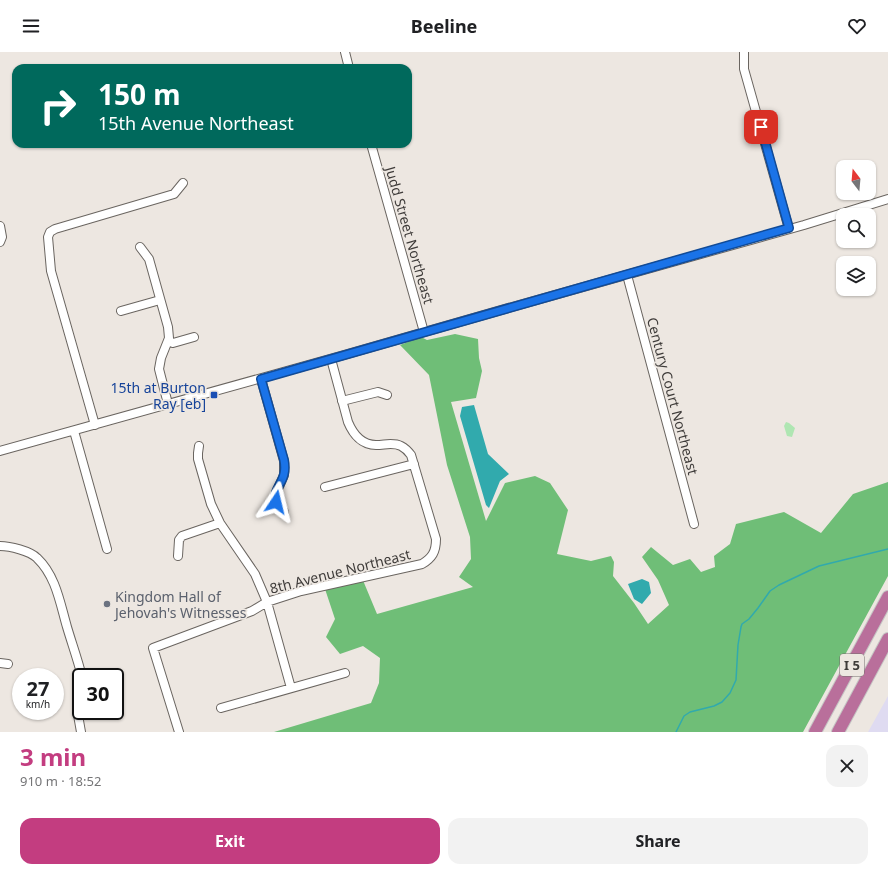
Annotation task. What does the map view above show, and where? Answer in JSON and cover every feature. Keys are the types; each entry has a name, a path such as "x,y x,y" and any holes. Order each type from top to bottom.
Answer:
{"highway":[{"name":"I 5","path":"815,732 888,597"},
{"name":"I 5","path":"838,732 888,639"}],"street":[{"path":"345,52 348,64"},
{"path":"744,52 744,69 789,228"},
{"name":"Judd Street Northeast","path":"372,148 424,332"},
{"path":"95,425 51,271 48,237 50,232 55,229 174,194 183,183"},
{"path":"0,451 261,379 888,200"},
{"path":"0,226 2,237 0,242"},
{"path":"140,247 149,259 168,327 168,341 161,358 159,369 168,404"},
{"name":"Century Court Northeast","path":"627,275 694,524"},
{"path":"121,311 160,300"},
{"path":"168,341 174,343 194,337"},
{"path":"326,487 414,464 411,455 401,446 391,444 375,445 365,442 357,437 348,422 331,359"},
{"path":"261,379 284,460 284,475 275,496 276,502 284,512"},
{"path":"342,401 378,392 387,395"},
{"path":"74,431 107,549"},
{"path":"199,446 198,459 211,504 220,523 255,574 267,602 291,688"},
{"name":"8th Avenue Northeast","path":"179,732 153,648 252,611 267,602 301,591 422,564 430,560 436,548 436,540 414,464"},
{"path":"178,556 179,540 182,536 220,523"},
{"path":"0,546 20,549 37,557 49,573 59,596 66,626 79,668"},
{"path":"221,708 345,673"},
{"path":"79,720 81,732"}],"shaded area":[{"path":"888,696 888,732 868,732"}],"green space":[{"path":"455,334 478,339 479,358 482,371 476,398 451,402 486,521 505,483 535,476 550,483 568,510 557,554 591,561 611,556 614,562 613,576 648,624 669,605 658,580 642,557 651,547 673,565 690,559 701,572 715,567 714,556 730,544 736,524 784,512 821,533 853,494 888,482 888,576 803,732 274,732 371,703 379,683 380,658 363,646 340,654 326,637 335,619 324,586 362,578 377,614 473,587 459,577 471,559 470,537 447,465 429,375 400,345 421,337 427,340"},
{"path":"786,422 795,428 792,437 787,436 784,426"}],"water":[{"path":"474,405 488,454 509,474 500,481 489,508 486,505 460,416 462,407"},
{"path":"642,579 649,582 651,593 642,604 634,599 628,584"}],"waterway":[{"path":"676,732 684,716 690,712 714,706 722,702 730,693 736,680 738,645 742,624 749,619 770,591 779,585 819,566 888,549"}],"place":[{"name":"15th at Burton Ray [eb]","path":"214,395"},
{"name":"Kingdom Hall of Jehovah's Witnesses","path":"107,604"}],"route":[{"path":"276,502 275,496 284,475 285,467 261,379 789,228 761,127"}]}
